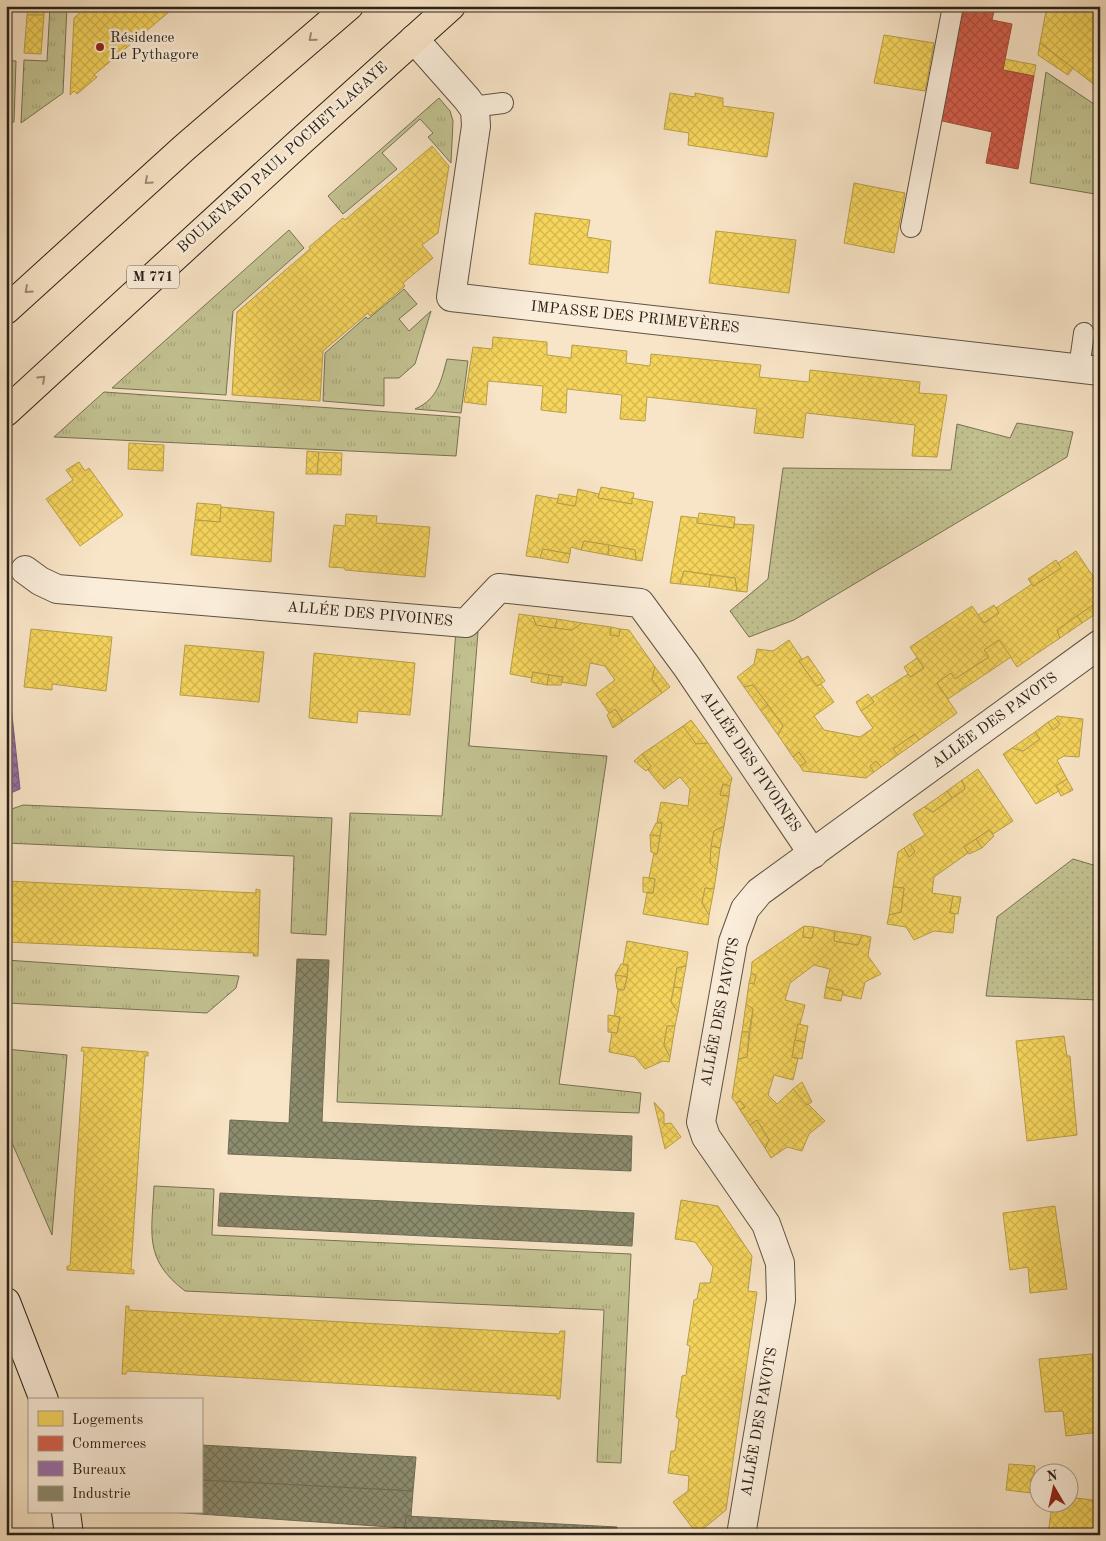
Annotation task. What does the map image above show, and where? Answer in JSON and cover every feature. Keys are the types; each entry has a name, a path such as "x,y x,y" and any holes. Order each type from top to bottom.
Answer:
{"main road":[{"path":"6,310 184,148 349,6"},
{"name":"BOULEVARD PAUL POCHET-LAGAYE","path":"6,412 451,6"}],"street":[{"path":"414,39 472,107"},
{"name":"IMPASSE DES PRIMEVÈRES","path":"472,107 475,110 476,126 451,296 1089,370"},
{"name":"ALLÉE DES PIVOINES","path":"25,570 40,581 58,589 466,623 499,588 640,602 813,854"},
{"name":"ALLÉE DES PAVOTS","path":"741,1535 781,1300 780,1262 766,1224 706,1137 701,1122 733,942 745,909 759,892 1100,644"},
{"path":"6,1302 43,1398"},
{"path":"66,1514 69,1535"}],"lane":[{"path":"911,227 953,6"},
{"path":"472,107 503,103"},
{"path":"1084,333 1089,370"}],"green space":[{"path":"50,6 67,6 63,93 21,123 24,60 47,61"},
{"path":"6,60 16,61 14,122 6,122"},
{"path":"1046,72 1100,108 1100,159 1095,194 1030,183"},
{"path":"439,98 450,111 453,121 451,163 428,137 433,133 420,119 382,153 397,169 343,214 328,196"},
{"path":"289,230 304,248 233,311 226,395 112,388"},
{"path":"404,289 417,304 399,319 409,331 431,311 415,364 399,378 384,378 384,406 323,401 325,353 366,317 368,319"},
{"path":"447,359 468,361 461,413 415,409 423,405 434,395"},
{"path":"104,392 460,417 456,456 54,437"},
{"path":"1017,423 1073,432 1067,457 794,620 749,637 730,611 768,579 783,468 951,470 957,424 1010,438"},
{"path":"456,630 478,632 469,746 607,756 559,1084 641,1093 639,1113 337,1102 350,813 442,816"},
{"path":"23,805 332,818 326,935 291,933 294,856 6,843 6,811"},
{"path":"1073,859 1100,867 1100,1000 986,996 997,917"},
{"path":"6,960 239,976 236,988 207,1013 6,1003"},
{"path":"6,1049 67,1055 52,1235 6,1129"},
{"path":"154,1186 214,1189 212,1235 631,1254 621,1463 597,1462 604,1310 185,1291 162,1268 156,1256 152,1231"}],"building: Logements":[{"path":"28,6 44,6 44,15 27,15"},
{"name":"Résidence Le Pythagore","path":"88,6 176,6 94,75 97,77 77,94 74,91 70,95 74,18"},
{"path":"1047,6 1100,6 1100,89 1040,43"},
{"path":"27,15 44,15 41,54 24,53"},
{"path":"884,35 934,43 925,91 874,83"},
{"path":"1040,43 1073,68 1068,75 1038,55"},
{"path":"1005,59 1036,65 1034,76 1003,70"},
{"path":"670,93 695,97 695,93 723,98 723,106 774,113 767,157 688,145 689,133 664,129"},
{"path":"432,146 449,166 438,233 422,245 433,258 403,283 405,286 370,316 368,313 323,351 320,401 232,395 237,312 343,218 345,220"},
{"path":"854,183 905,193 894,253 844,243"},
{"path":"535,213 590,220 587,237 611,241 608,273 529,264"},
{"path":"716,231 796,240 789,293 709,283"},
{"path":"493,337 547,342 547,355 571,358 572,345 627,351 626,363 650,366 651,354 761,365 759,377 809,382 810,370 920,382 919,393 947,395 937,457 912,456 915,425 806,413 803,438 754,433 757,409 647,397 645,421 620,419 622,395 567,389 566,413 541,410 543,386 488,381 486,405 464,402 473,347 492,349"},
{"path":"129,443 164,445 163,471 128,469"},
{"path":"307,451 319,452 317,474 306,474"},
{"path":"319,452 342,453 341,475 317,474"},
{"path":"79,462 85,471 89,468 123,515 80,546 46,499 73,480 66,470"},
{"path":"601,487 634,493 632,504 598,498"},
{"path":"578,489 599,494 598,498 632,504 632,498 653,502 642,561 636,560 635,550 584,541 581,550 571,547 570,554 543,549 540,558 526,556 536,495 558,499 557,503 575,506"},
{"path":"559,494 577,497 575,506 557,503"},
{"path":"197,503 221,505 220,522 195,520"},
{"path":"221,507 274,512 271,562 191,555 195,520 220,522"},
{"path":"699,513 735,517 734,528 697,523"},
{"path":"346,514 377,516 376,523 430,527 425,577 329,567 334,525 345,526"},
{"path":"681,516 697,518 697,523 734,528 734,524 754,525 747,592 737,591 735,578 684,571 680,584 670,583"},
{"path":"584,541 609,545 608,555 581,550"},
{"path":"609,545 635,550 636,560 608,555"},
{"path":"543,549 570,554 568,563 540,558"},
{"path":"1076,551 1100,587 1100,603 1099,601 1057,630 1060,638 1017,667 999,640 984,650 989,657 955,679 951,673 937,683 957,713 919,740 915,734 893,749 898,755 881,767 876,761 870,766 874,772 866,778 803,771 800,766 806,762 799,752 793,757 778,735 783,726 753,685 744,687 737,677 754,664 757,649 773,651 789,640 802,659 799,661 817,686 821,684 834,702 814,716 824,730 860,737 873,728 861,711 874,702 871,698 908,674 910,677 924,668 910,647 972,606 984,623 999,613 996,608 1032,584 1033,586 1061,568 1058,563"},
{"path":"1056,560 1061,568 1033,586 1028,579"},
{"path":"684,571 711,575 709,587 680,584"},
{"path":"711,575 735,578 737,591 709,587"},
{"path":"1099,601 1100,611 1082,623 1077,616"},
{"path":"994,605 999,613 984,623 978,615"},
{"path":"519,614 533,616 536,625 572,630 582,623 611,627 610,635 619,636 620,629 629,630 655,667 652,679 662,693 623,721 615,709 610,714 596,694 615,680 605,666 590,663 586,686 561,682 563,677 533,672 532,678 510,674"},
{"path":"533,616 557,619 555,628 536,625"},
{"path":"1077,616 1082,623 1060,638 1057,630"},
{"path":"557,619 582,623 572,630 555,628"},
{"path":"611,627 620,629 619,636 610,635"},
{"path":"31,629 112,637 106,691 52,684 52,690 24,687"},
{"path":"999,640 1011,657 948,699 937,683 951,673 955,679 989,657 984,650"},
{"path":"185,645 264,652 259,702 180,695"},
{"path":"314,653 415,663 410,715 358,711 357,723 309,718"},
{"path":"808,656 825,681 817,686 799,661"},
{"path":"917,658 924,668 910,677 904,667"},
{"path":"655,667 670,687 662,693 652,679"},
{"path":"533,672 549,675 547,685 531,682"},
{"path":"549,675 563,677 561,685 547,685"},
{"path":"753,685 768,705 761,711 744,687"},
{"path":"868,694 874,702 861,711 856,702"},
{"path":"768,705 783,726 778,735 761,711"},
{"path":"615,709 623,721 613,728 607,715"},
{"path":"1057,716 1083,719 1079,757 1064,756 1057,760 1067,779 1056,786 1059,791 1036,804 1003,754 1012,748 1023,751 1040,739 1035,732 1048,722 1053,730 1060,724 1055,718"},
{"path":"1055,718 1060,724 1053,730 1048,722"},
{"path":"691,720 708,743 696,744 683,726"},
{"path":"683,726 696,744 708,743 732,778 730,786 723,784 720,795 729,796 724,826 714,831 710,863 717,870 714,889 705,888 702,903 709,915 708,925 643,914 647,893 653,893 655,879 649,878 654,853 657,854 662,823 657,822 661,802 688,806 690,789 680,777 664,789 648,770 651,766 642,754"},
{"path":"1035,732 1040,739 1023,751 1012,748"},
{"path":"915,734 919,740 898,755 893,749"},
{"path":"799,752 806,762 800,766 793,757"},
{"path":"642,754 651,766 646,771 634,761"},
{"path":"876,761 881,767 874,772 870,766"},
{"path":"978,769 1013,821 993,834 989,830 964,847 968,853 934,877 932,893 953,896 950,913 955,914 953,933 934,931 914,940 906,927 887,924 889,915 901,912 904,888 893,887 898,852 904,848 909,857 915,852 910,844 925,835 913,814 924,807 933,812 965,789 962,780"},
{"path":"1067,779 1073,790 1061,796 1056,786"},
{"path":"962,780 965,789 952,798 947,791"},
{"path":"723,784 730,786 729,796 720,795"},
{"path":"947,791 952,798 933,812 924,807"},
{"path":"656,823 662,823 660,836 650,835"},
{"path":"724,826 720,848 711,846 714,831"},
{"path":"989,830 994,836 982,848 976,839"},
{"path":"650,835 660,836 657,854 651,852"},
{"path":"976,839 982,848 969,854 964,847"},
{"path":"910,844 915,852 909,857 904,848"},
{"path":"711,846 720,848 717,870 710,863"},
{"path":"643,877 655,879 653,893 643,892"},
{"path":"6,881 256,893 256,889 260,890 258,956 253,956 254,953 6,942"},
{"path":"893,887 904,888 901,912 889,915"},
{"path":"705,888 714,889 709,915 702,903"},
{"path":"953,896 961,897 958,914 950,913"},
{"path":"804,926 803,937 812,938 814,927 835,931 834,941 858,945 862,935 871,937 868,956 881,974 865,982 861,999 843,995 843,991 826,987 830,969 814,965 790,983 785,1000 805,1005 800,1024 798,1024 792,1057 798,1059 793,1080 774,1075 768,1095 777,1104 793,1089 825,1121 809,1134 802,1151 787,1147 771,1158 765,1148 769,1140 757,1120 750,1125 740,1110 745,1107 740,1101 736,1103 732,1098 738,1059 747,1057 753,1009 746,1004 749,983 754,984 756,975 751,974 752,962"},
{"path":"804,926 814,927 812,938 803,937"},
{"path":"835,931 862,935 858,945 834,941"},
{"path":"627,941 688,952 686,966 677,968 671,1002 678,1012 675,1026 667,1026 664,1045 670,1057 669,1062 663,1061 645,1069 635,1057 609,1052 612,1032 617,1033 620,1017 614,1016 618,989 624,990 627,977 628,965 623,964"},
{"path":"621,964 628,965 627,977 615,975"},
{"path":"686,966 682,988 674,987 677,968"},
{"path":"751,974 756,975 754,984 749,983"},
{"path":"615,975 627,977 624,990 617,989"},
{"path":"674,987 682,988 678,1012 671,1002"},
{"path":"826,987 843,991 841,1001 824,998"},
{"path":"746,1004 753,1009 749,1032 742,1032"},
{"path":"608,1015 620,1017 617,1033 608,1032"},
{"path":"798,1024 808,1026 805,1042 795,1040"},
{"path":"667,1026 675,1026 670,1057 664,1045"},
{"path":"742,1032 749,1032 747,1057 738,1059"},
{"path":"1064,1036 1067,1056 1070,1056 1077,1135 1027,1141 1016,1041"},
{"path":"795,1040 805,1042 802,1059 792,1057"},
{"path":"82,1047 148,1052 148,1056 145,1056 131,1269 134,1270 134,1274 67,1270 67,1266 70,1266 84,1051 81,1051"},
{"path":"802,1082 812,1102 807,1105 793,1089"},
{"path":"740,1101 745,1107 740,1110 736,1103"},
{"path":"654,1102 664,1113 664,1124 671,1123 681,1137 665,1149"},
{"path":"757,1120 769,1140 765,1148 750,1125"},
{"path":"681,1200 718,1206 752,1256 748,1291 757,1292 726,1510 697,1534 673,1502 688,1491 689,1476 668,1473 671,1451 675,1451 679,1419 676,1417 682,1376 686,1375 690,1346 687,1345 694,1300 697,1299 700,1283 710,1283 713,1267 695,1242 675,1239"},
{"path":"1055,1206 1067,1289 1030,1293 1028,1267 1010,1270 1003,1213"},
{"path":"126,1306 129,1306 129,1310 559,1334 560,1331 565,1331 560,1399 557,1399 557,1396 127,1371 126,1374 122,1374"},
{"path":"1092,1354 1100,1417 1100,1432 1066,1436 1063,1411 1045,1412 1039,1359"},
{"path":"1009,1464 1028,1465 1028,1493 1006,1490"},
{"path":"1078,1498 1100,1501 1100,1535 1048,1535 1051,1514 1078,1514"}],"building: Commerces":[{"path":"963,6 995,6 992,20 1012,24 1003,70 1034,76 1018,169 986,163 992,132 938,120"}],"building: Bureaux":[{"path":"6,660 20,789 6,795"}],"building: Industrie":[{"path":"297,959 329,960 322,1122 632,1136 631,1171 228,1154 230,1120 289,1123"},
{"path":"220,1193 634,1213 632,1246 218,1226"},
{"path":"202,1445 416,1457 413,1491 202,1480"},
{"path":"202,1480 413,1491 411,1516 406,1516 405,1528 199,1514 202,1514"},
{"path":"406,1516 617,1527 616,1535 404,1535"}],"place":[{"name":"Résidence Le Pythagore","path":"100,47"}]}
